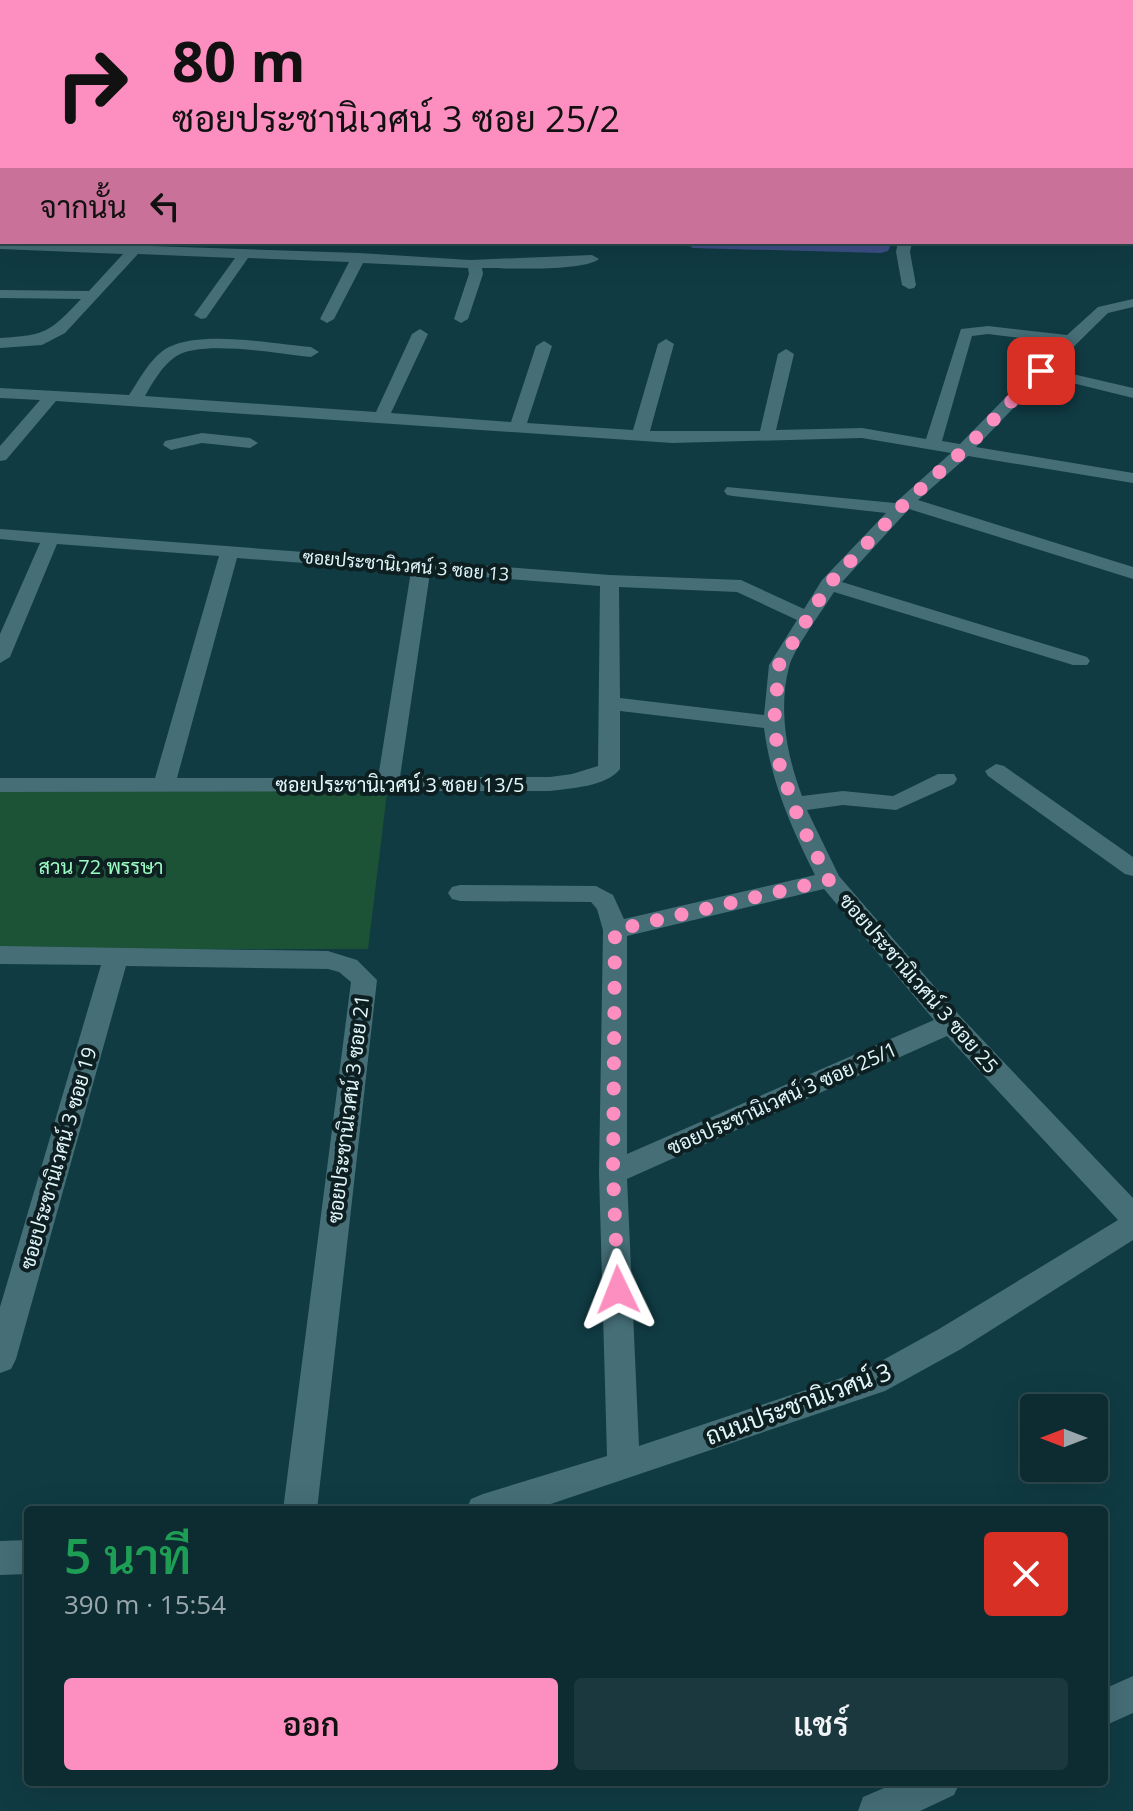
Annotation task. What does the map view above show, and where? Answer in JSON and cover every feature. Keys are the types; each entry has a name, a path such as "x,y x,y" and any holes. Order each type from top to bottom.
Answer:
{"street":[{"path":"905,244 903,252 909,285"},
{"path":"0,245 359,257 470,264 592,259"},
{"path":"0,343 42,340 60,330 136,248"},
{"path":"201,315 245,253"},
{"path":"327,319 359,257"},
{"path":"461,319 476,274 470,264"},
{"path":"0,294 92,295"},
{"name":"ซอยประชานิเวศน์ 3 ซอย 25","path":"1133,303 1103,310 965,449 903,506 829,584 779,665 774,723 780,767 829,880 951,1023 1133,1217"},
{"path":"933,444 966,332 988,330 1071,340"},
{"path":"381,418 420,334"},
{"path":"640,436 666,344"},
{"path":"134,400 162,361 181,347 203,345 311,352"},
{"path":"517,428 544,346"},
{"path":"767,435 786,354"},
{"path":"1041,371 1133,393"},
{"path":"0,393 640,436 694,438 862,433 1133,478"},
{"path":"0,456 52,396"},
{"path":"202,438 219,406"},
{"path":"171,445 202,438 250,443"},
{"path":"733,491 903,506 1133,573"},
{"name":"ซอยประชานิเวศน์ 3 ซอย 13","path":"0,534 610,581 741,586 806,617"},
{"path":"0,657 51,537"},
{"path":"164,785 230,551"},
{"path":"388,785 421,567"},
{"name":"ซอยประชานิเวศน์ 3 ซอย 13/5","path":"0,785 388,785 558,782 593,778 609,769 610,581"},
{"path":"829,584 1080,661"},
{"path":"608,703 774,723"},
{"path":"996,771 1133,868"},
{"path":"794,804 843,798 896,803 946,779"},
{"path":"615,930 829,880"},
{"path":"460,893 596,894 605,899 615,930 613,1173 624,1466"},
{"name":"ซอยประชานิเวศน์ 3 ซอย 21","path":"0,955 328,960 343,962 354,968 364,980 300,1506"},
{"name":"ซอยประชานิเวศน์ 3 ซอย 19","path":"0,1359 116,957"},
{"name":"ซอยประชานิเวศน์ 3 ซอย 25/1","path":"613,1173 951,1023"},
{"name":"ถนนประชานิเวศน์ 3","path":"496,1506 874,1381 950,1339 1133,1225"},
{"path":"0,1558 24,1557"},
{"path":"1108,1706 1133,1694"},
{"path":"877,1811 932,1786"}],"green space":[{"name":"สวน 72 พรรษา","path":"0,782 388,785 368,949 0,949"}],"waterway":[{"path":"768,244 881,247 882,244"}],"route":[{"path":"618,1290 613,1173 615,930 829,880 799,820 780,767 774,723 779,665 829,584 906,502 965,449 1041,371"}]}
